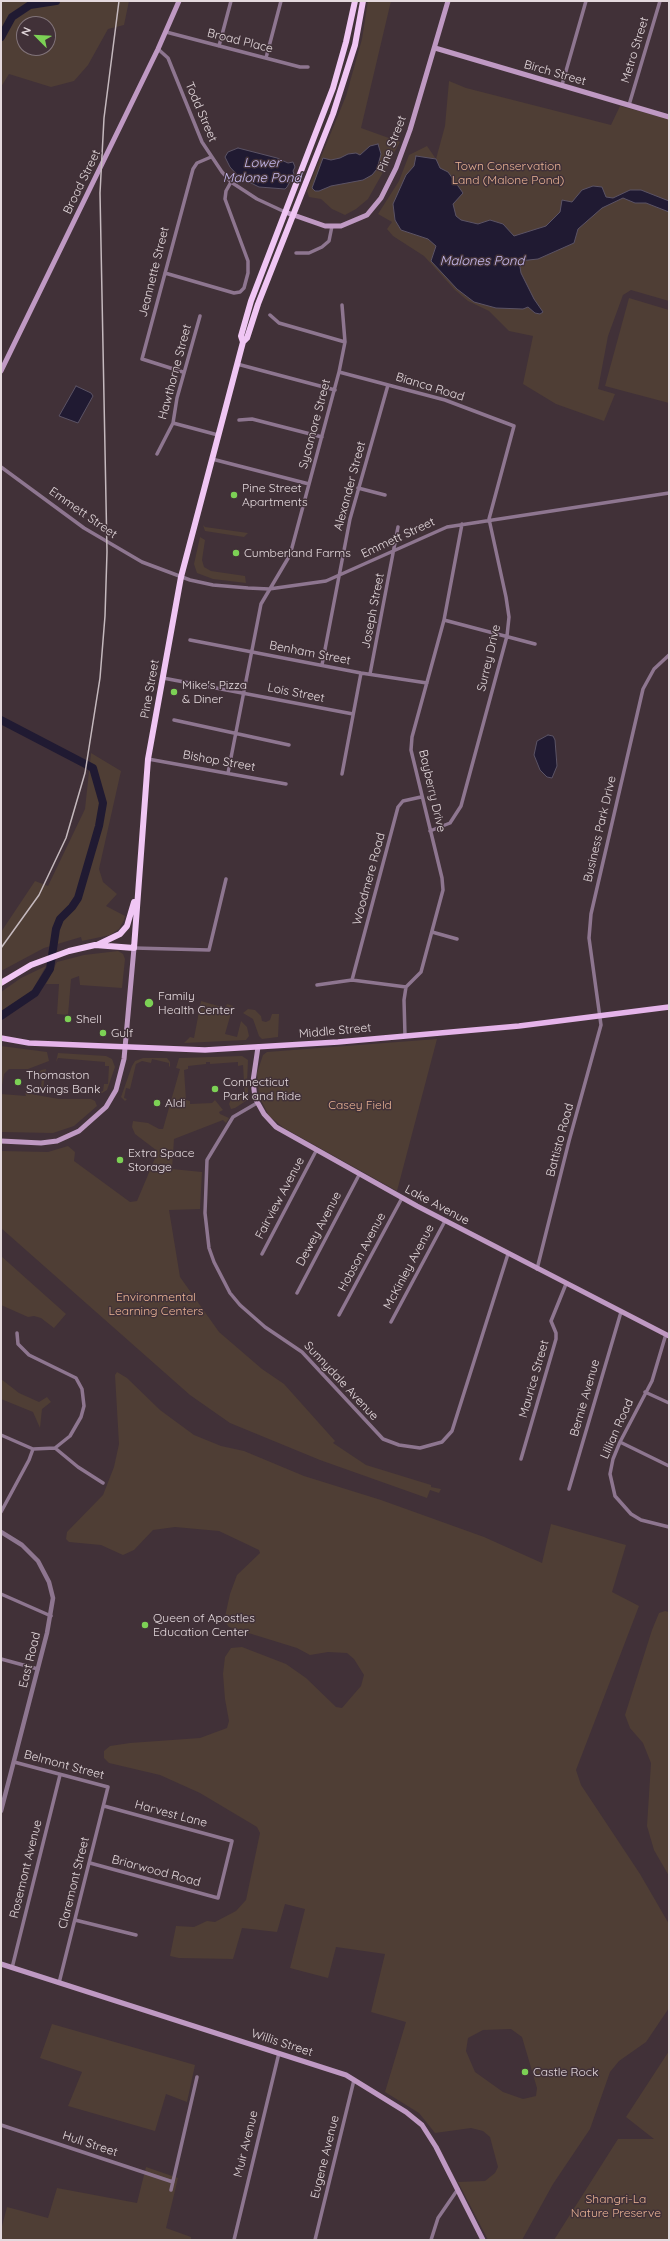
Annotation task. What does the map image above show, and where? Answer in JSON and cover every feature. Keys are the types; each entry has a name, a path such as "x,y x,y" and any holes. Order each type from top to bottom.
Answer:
{"highway":[{"path":"285,212 333,88 346,42 355,1"},
{"path":"293,215 341,91 355,44 363,1"},
{"name":"Pine Street","path":"243,342 241,336 249,307 285,212"},
{"name":"Pine Street","path":"134,948 148,759 182,577 243,342 247,338 293,215"},
{"path":"1,983 34,964 78,949 95,946 112,939 127,926 138,891"},
{"path":"95,946 134,948"}],"main road":[{"name":"Broad Street","path":"1,371 180,1"},
{"name":"Pine Street","path":"285,212 325,226 332,226 345,224 366,215 381,198 396,168 410,130 448,1"},
{"name":"Birch Street","path":"435,48 669,117"},
{"name":"Pine Street","path":"1,1142 41,1143 56,1141 79,1131 106,1107 115,1092 121,1075 125,1048 134,948"},
{"name":"Middle Street","path":"1,1038 30,1043 205,1050 405,1036 601,1017 669,1007"},
{"name":"Lake Avenue","path":"258,1047 253,1081 257,1103 264,1114 276,1127 359,1175 445,1221 668,1335"},
{"name":"Willis Street","path":"1,1964 336,2071 354,2080 406,2112 422,2126 430,2136 483,2240"}],"street":[{"path":"219,46 231,1"},
{"path":"266,58 281,1"},
{"path":"562,85 586,1"},
{"name":"Metro Street","path":"629,105 660,1"},
{"name":"Broad Place","path":"166,32 300,67 308,67"},
{"name":"Todd Street","path":"158,48 168,58 202,142 211,157 231,182 256,199 285,212"},
{"name":"Jeannette Street","path":"183,372 142,359 193,169 197,163 211,157"},
{"path":"165,273 234,293 240,292 244,288 248,266 245,252 225,199 226,190 231,182"},
{"path":"296,253 309,253 322,247 329,241 332,226"},
{"name":"Sycamore Street","path":"228,773 250,652 261,604 290,555 335,390 345,342 342,305"},
{"path":"270,315 279,323 345,342"},
{"name":"Hawthorne Street","path":"157,454 173,423 183,372 200,316"},
{"path":"237,364 335,390"},
{"name":"Bianca Road","path":"339,372 445,400 514,426"},
{"name":"Alexander Street","path":"322,665 350,519 388,385"},
{"path":"239,420 252,419 322,437"},
{"path":"173,423 218,435"},
{"name":"Surrey Drive","path":"430,831 450,823 461,806 507,636 509,617 506,597 489,519 514,426"},
{"path":"212,459 309,484"},
{"name":"Emmett Street","path":"1,467 84,528 112,546 142,562 182,577 213,585 269,589 315,584 339,577 435,531 462,524 669,493"},
{"path":"358,488 385,495"},
{"name":"Bayberry Drive","path":"406,987 421,972 443,890 442,878 421,797 411,750 412,737 444,620 462,524"},
{"name":"Joseph Street","path":"370,674 398,527"},
{"path":"444,620 535,644"},
{"name":"Benham Street","path":"190,640 361,673 427,683"},
{"name":"Business Park Drive","path":"601,1017 597,1005 589,938 591,914 643,689 654,669 669,655"},
{"path":"342,774 361,673"},
{"name":"Lois Street","path":"163,678 353,714"},
{"path":"174,720 290,745"},
{"name":"Bishop Street","path":"148,759 286,784"},
{"name":"Woodmere Road","path":"352,980 398,807 404,801 421,797"},
{"path":"134,948 209,950 226,879"},
{"path":"432,932 457,939"},
{"path":"317,985 352,980 406,987 404,1000 405,1036"},
{"name":"Battisto Road","path":"537,1269 569,1141 601,1025 601,1017"},
{"name":"Sunnydale Avenue","path":"257,1103 233,1117 207,1160 205,1213 209,1248 214,1262 230,1293 240,1305 265,1327 302,1352 383,1439 404,1446 424,1448 442,1442 452,1430 508,1254"},
{"name":"Fairview Avenue","path":"262,1254 316,1151"},
{"name":"Dewey Avenue","path":"297,1293 359,1175"},
{"name":"Hobson Avenue","path":"339,1315 402,1198"},
{"name":"McKinley Avenue","path":"391,1322 445,1221"},
{"name":"Maurice Street","path":"521,1459 556,1339 556,1333 551,1321 566,1284"},
{"name":"Bernie Avenue","path":"569,1489 621,1312"},
{"path":"1,1435 33,1449 55,1448 70,1436 81,1417 84,1406 82,1389 76,1378 29,1355 18,1344 17,1333"},
{"name":"Lillian Road","path":"668,1335 652,1381 620,1442 613,1459 610,1474 616,1496 631,1514 641,1520 669,1527"},
{"path":"645,1392 669,1403"},
{"path":"620,1442 669,1466"},
{"path":"55,1448 78,1467 103,1483"},
{"path":"1,1512 29,1460 33,1449"},
{"name":"East Road","path":"1,1532 26,1548 42,1567 53,1598 51,1616 1,1811"},
{"path":"1,1594 51,1616"},
{"path":"1,1659 38,1668"},
{"name":"Belmont Street","path":"14,1762 108,1787"},
{"name":"Rosemont Avenue","path":"12,1968 60,1775"},
{"name":"Claremont Street","path":"59,1983 108,1787"},
{"name":"Harvest Lane","path":"104,1806 232,1841 218,1898"},
{"name":"Briarwood Road","path":"90,1863 218,1898"},
{"path":"75,1920 136,1935"},
{"name":"Muir Avenue","path":"234,2240 279,2053"},
{"path":"171,2190 197,2077"},
{"name":"Eugene Avenue","path":"315,2240 354,2080"},
{"name":"Hull Street","path":"1,2125 173,2182"},
{"path":"430,2240 438,2218 458,2189"}],"green space":[{"path":"1,1 129,1 124,25 108,29 88,65 74,81 51,87 9,74 1,87"},
{"path":"368,1 391,1 361,128 400,142 368,199 356,209 345,215 332,209 321,199 309,197 307,191 346,96 362,39"},
{"name":"Town Conservation Land (Malone Pond)","path":"449,81 466,88 611,125 620,106 669,119 669,204 643,195 635,203 646,203 669,212 669,301 631,290 623,295 608,336 598,389 615,394 604,421 556,404 523,384 533,336 509,331 489,311 468,301 455,290 424,256 393,236 387,229 392,222 378,214 399,181 409,155 427,146 436,159 445,126","holes":["583,224 578,229 574,243 538,259"]},
{"path":"629,298 669,310 669,403 605,386"},
{"path":"203,525 205,527 248,533 244,537 205,531"},
{"path":"200,537 205,540 202,560 204,567 211,571 245,576 246,583 213,579 197,573 194,564"},
{"path":"91,753 121,771 99,869 103,882 117,894 106,906 125,916 124,920 119,929 110,935 82,941 81,937 44,948 1,971 1,932 35,881 48,886 85,809"},
{"path":"118,951 123,954 125,959 122,988 80,985 79,976 71,979 68,1015 57,1014 59,984 46,984 57,962 84,955"},
{"path":"46,966 32,991 1,1011 1,992 21,978"},
{"path":"201,1001 225,1008 227,1004 233,1006 225,1034 237,1037 241,1021 247,1027 249,1036 246,1040 184,1043 190,1037 194,1038"},
{"path":"248,1009 255,1010 261,1016 262,1021 266,1022 270,1020 272,1014 279,1014 278,1037 262,1039 259,1036 253,1019 243,1013"},
{"name":"Casey Field","path":"437,1039 397,1191 284,1128 269,1116 259,1096 257,1073 263,1055 267,1052"},
{"path":"1,1046 47,1052 49,1061 28,1069 9,1069 4,1074 1,1091"},
{"path":"58,1053 106,1056 112,1059 115,1067 107,1090 102,1093 94,1094 103,1091 104,1084 108,1084 109,1066 105,1066 105,1062 58,1058 56,1062"},
{"name":"Environmental Learning Centers","path":"242,1056 248,1060 247,1084 249,1099 231,1109 229,1104 231,1099 233,1098 234,1101 240,1101 240,1097 245,1097 243,1065 238,1066 238,1062 210,1064 210,1062 206,1062 206,1064 188,1066 188,1069 184,1070 186,1100 190,1101 190,1104 212,1103 215,1100 223,1110 219,1112 220,1114 229,1118 226,1123 223,1120 174,1139 172,1169 202,1172 200,1209 169,1210 180,1277 219,1332 262,1369 284,1384 335,1441 333,1443 366,1465 431,1485 431,1487 441,1489 439,1493 430,1490 427,1498 320,1460 230,1423 190,1395 1,1228 1,1151 48,1152 68,1146 75,1152 74,1161 130,1202 137,1201 156,1156 156,1150 135,1134 132,1127 133,1121 148,1123 159,1129 163,1129 180,1069 176,1068 179,1058"},
{"path":"143,1058 167,1058 170,1062 170,1066 169,1067 169,1063 152,1059 151,1063 142,1061 136,1064 130,1089 126,1088 124,1098 127,1099 125,1101 121,1097 132,1066 135,1061"},
{"path":"46,1069 43,1089 46,1088 47,1093 37,1090 41,1089 42,1076 38,1074 41,1070"},
{"path":"25,1093 59,1099 91,1099 95,1101 97,1106 74,1126 53,1133 1,1132 1,1094 26,1096"},
{"path":"1,1256 66,1314 54,1328 41,1318 34,1316 28,1317 1,1305"},
{"path":"117,1372 127,1378 160,1410 194,1435 221,1446 244,1451 304,1476 381,1500 484,1537 542,1563 551,1524 626,1545 612,1592 639,1606 576,1770 581,1785 640,1874 669,1924 669,2008 646,2042 619,2061 610,2072 590,2129 553,2184 522,2240 488,2240 458,2182 485,2181 495,2173 498,2167 490,2137 483,2131 471,2128 435,2133 419,2113 385,2092 406,2022 371,2012 385,1954 336,1947 328,1978 290,1968 305,1909 285,1904 277,1932 242,1928 233,1959 179,1958 170,1956 176,1926 194,1927 207,1921 215,1922 236,1911 246,1900 260,1833 257,1827 200,1793 160,1775 109,1763 104,1758 104,1751 110,1746 130,1743 200,1738 227,1728 229,1721 223,1674 225,1657 231,1648 242,1647 286,1664 306,1678 336,1707 342,1708 361,1686 364,1675 354,1659 347,1653 328,1652 310,1655 297,1648 229,1627 224,1621 230,1594 237,1575 260,1553 259,1550 219,1531 175,1527 153,1530 134,1550 123,1555 101,1545 69,1542 66,1539 67,1532 103,1495 114,1467 119,1444 115,1375","holes":["511,2029 522,2037 537,2088 536,2096 523,2099 503,2092 475,2072 466,2051 468,2038 483,2030"]},
{"path":"1,1379 19,1393 39,1402 47,1397 51,1402 42,1409 40,1428 33,1412 1,1399"},
{"path":"665,1611 669,1612 669,1876 654,1850 647,1826 651,1763 643,1743 630,1728 625,1715 652,1630 659,1613"},
{"path":"52,2024 195,2065 187,2102 166,2094 155,2131 68,2106 82,2072 40,2058"},
{"name":"Shangri-La Nature Preserve","path":"669,2051 669,2240 554,2240 618,2139 654,2139 626,2117"},
{"path":"146,2167 178,2178 166,2228 191,2237 191,2240 1,2240 1,2230 7,2207 48,2218 57,2188 137,2203"}],"water":[{"name":"Lower Malone Pond","path":"378,144 381,154 377,169 372,175 363,180 331,186 319,191 315,191 312,188 323,158 331,160 348,154 356,153 360,155 370,146"},
{"name":"Lower Malone Pond","path":"238,148 277,158 288,163 293,162 295,167 293,171 294,174 287,187 285,189 259,187 239,177 230,167 225,157 228,152"},
{"name":"Malones Pond","path":"416,156 436,159 440,168 448,172 463,193 453,204 456,216 461,220 478,224 490,220 503,224 514,236 546,226 560,212 562,200 572,202 582,190 593,186 602,187 606,197 613,198 630,190 641,190 669,201 669,212 646,203 635,203 623,198 602,208 578,229 574,243 538,259 519,261 521,273 534,299 543,312 540,314 535,313 528,307 523,309 496,308 474,302 457,289 431,261 436,246 428,239 401,230 395,220 393,204 406,175 414,166"},
{"path":"76,386 91,393 93,396 78,423 59,416"},
{"path":"548,735 553,736 555,740 557,766 552,778 547,777 540,770 534,755 537,741"}],"waterway":[{"path":"1,37 12,17 30,5 56,1"},
{"path":"1,720 93,768 103,803 99,826 78,898 72,907 60,919 56,929 50,969 35,993 1,1016"}],"railway":[{"path":"1,948 39,895 66,838 85,773 100,678 105,616 107,552 100,193 104,118 119,1"}],"place":[{"name":"Pine Street Apartments","path":"234,495"},
{"name":"Cumberland Farms","path":"236,553"},
{"name":"Mike's Pizza & Diner","path":"174,692"},
{"name":"Family Health Center","path":"149,1003"},
{"name":"Shell","path":"68,1019"},
{"name":"Gulf","path":"103,1033"},
{"name":"Thomaston Savings Bank","path":"18,1082"},
{"name":"Connecticut Park and Ride","path":"215,1089"},
{"name":"Aldi","path":"157,1103"},
{"name":"Extra Space Storage","path":"120,1160"},
{"name":"Queen of Apostles Education Center","path":"145,1625"},
{"name":"Castle Rock","path":"525,2072"}]}
